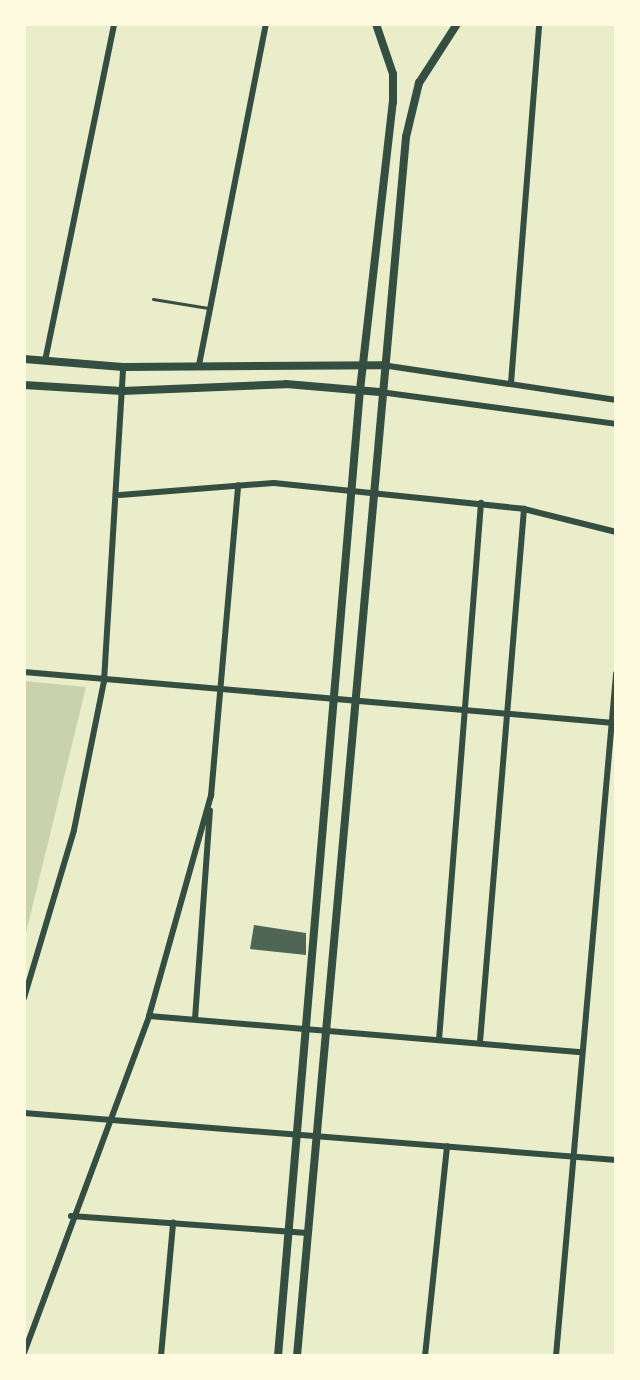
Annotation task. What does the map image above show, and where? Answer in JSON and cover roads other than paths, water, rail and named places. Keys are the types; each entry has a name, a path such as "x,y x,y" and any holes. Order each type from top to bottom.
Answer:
{"street":[{"path":"45,361 114,24"},
{"path":"199,365 266,24"},
{"path":"278,1356 293,1131 306,1027 360,390 393,102 393,74 376,24"},
{"path":"297,1356 312,1133 370,492 411,109 432,58 457,24"},
{"path":"511,383 539,24"},
{"path":"24,359 123,367 382,365 616,400"},
{"path":"24,998 74,830 104,681 120,495 123,367"},
{"path":"24,385 122,391 246,384 360,390 616,424"},
{"path":"120,495 238,485 370,492 524,509 616,532"},
{"path":"195,1019 238,485"},
{"path":"439,1040 481,503"},
{"path":"480,1042 524,509"},
{"path":"24,672 353,703 614,723"},
{"path":"556,1356 616,674"},
{"path":"24,1353 71,1216 149,1016 211,795"},
{"path":"149,1016 323,1028 582,1052"},
{"path":"24,1113 109,1122 293,1131 616,1160"},
{"path":"425,1356 447,1146"},
{"path":"71,1216 307,1233"},
{"path":"161,1356 173,1223"}],"lane":[{"path":"153,299 210,308"}]}
